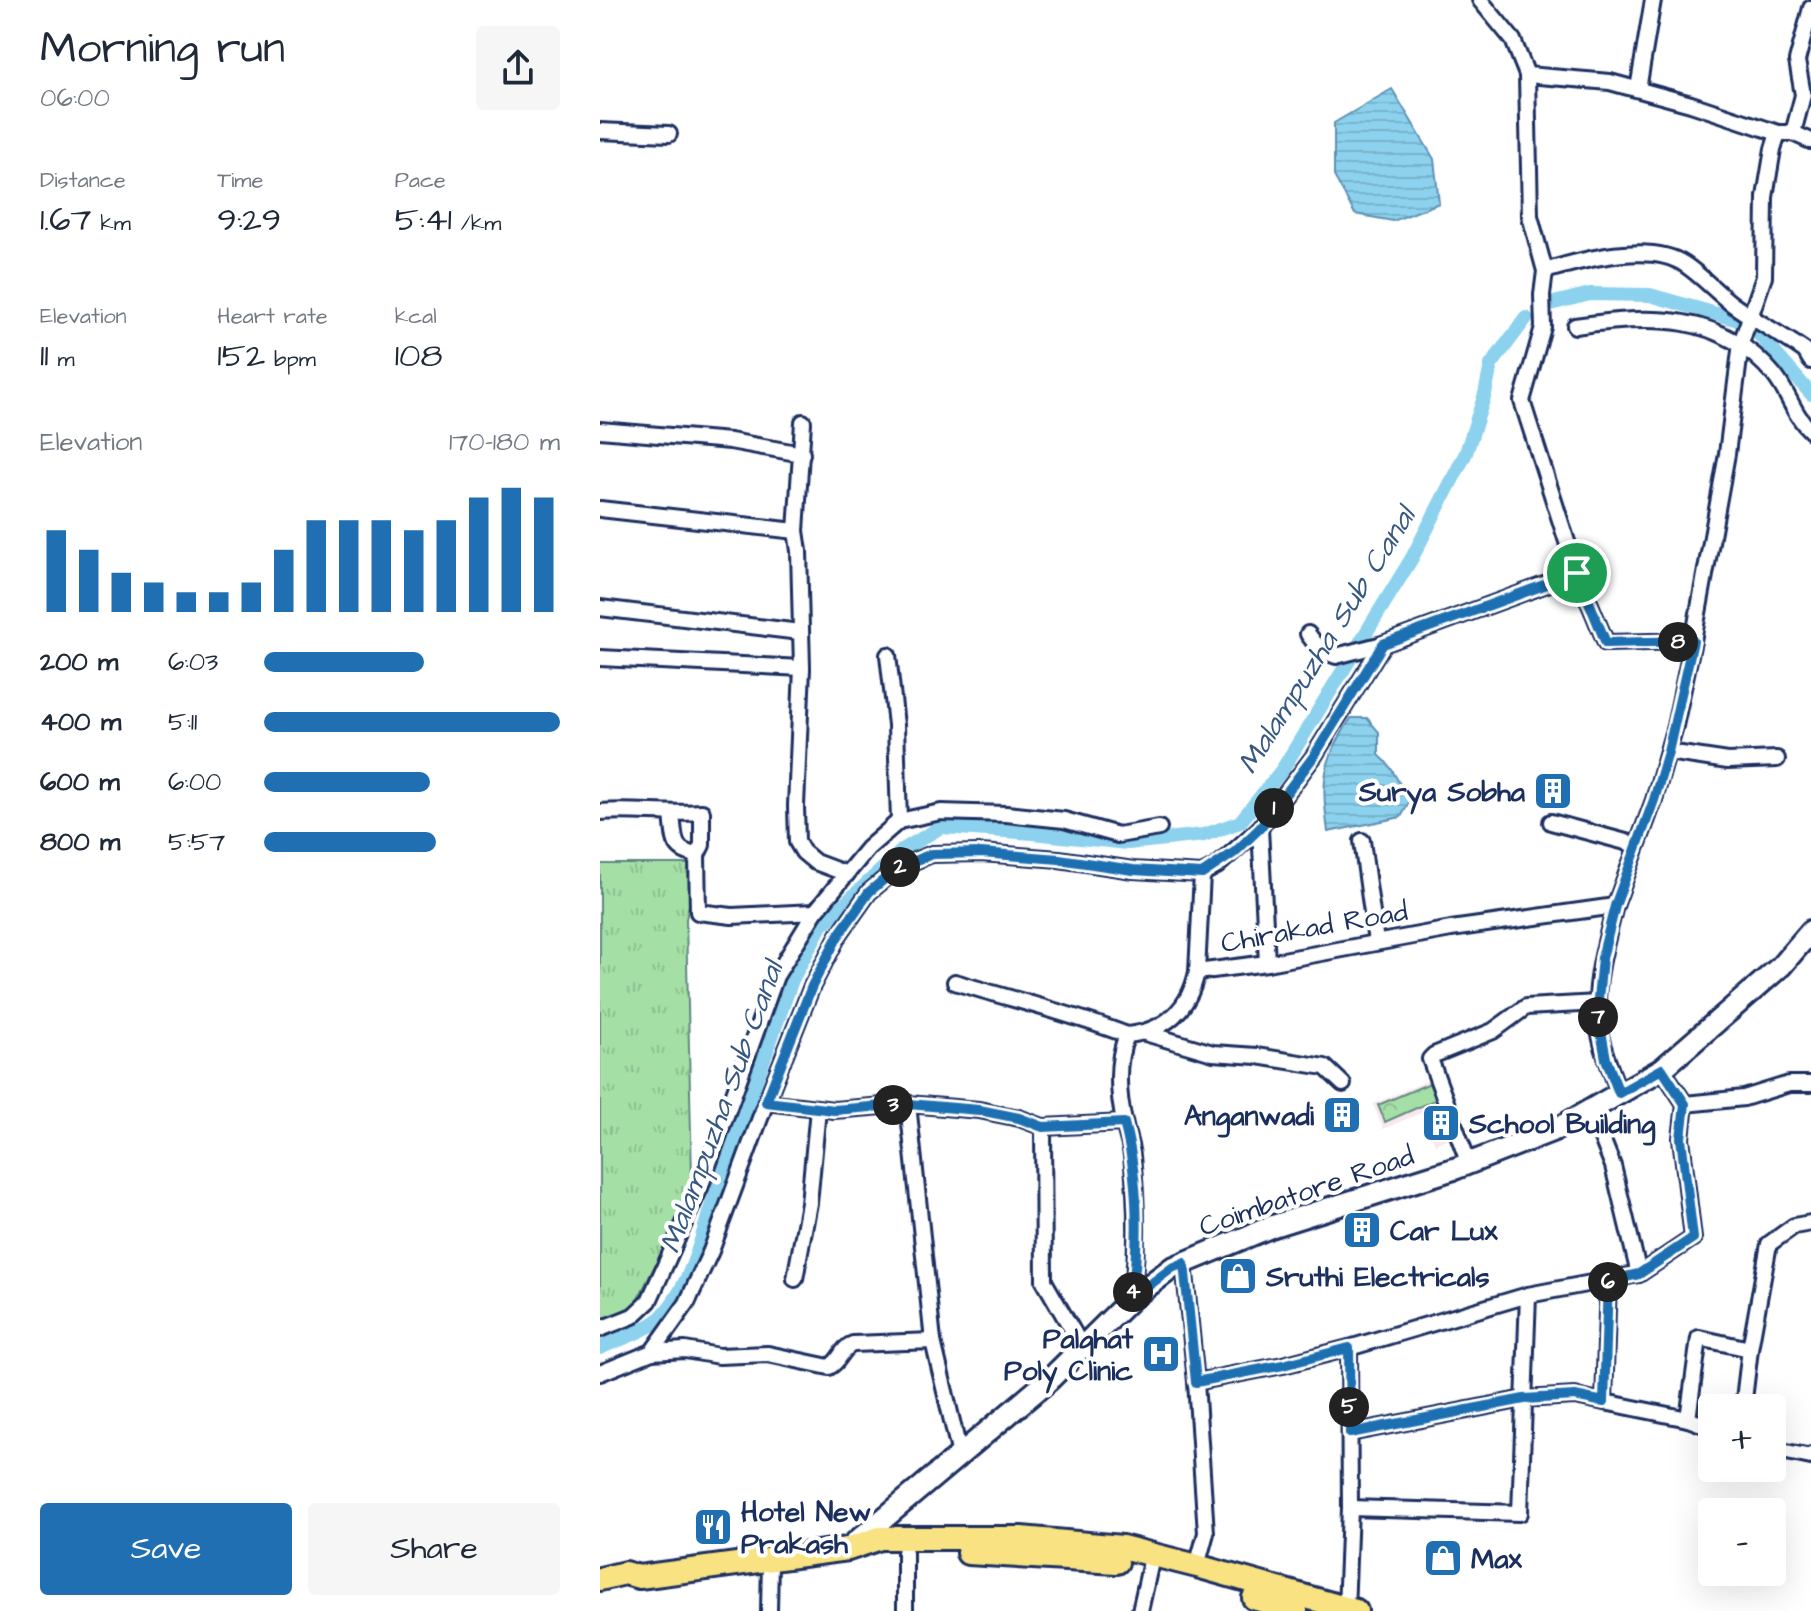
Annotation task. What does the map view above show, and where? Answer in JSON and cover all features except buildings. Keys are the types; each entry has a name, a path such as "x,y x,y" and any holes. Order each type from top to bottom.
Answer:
{"main road":[{"name":"Coimbatore Road","path":"848,1549 1049,1380 1132,1298 1172,1268 1273,1226 1469,1164 1557,1129 1662,1069 1781,966 1811,931"},
{"path":"600,1579 625,1573 639,1577 848,1549 880,1538 1021,1538 1122,1547 1349,1610"},
{"path":"848,1549 866,1555 905,1552 1004,1553 1150,1566 1296,1611"},
{"path":"600,1593 633,1588 639,1577"}],"street":[{"path":"1480,0 1513,40 1527,75 1530,216 1545,271 1543,327 1522,401 1577,573 1606,643 1693,641"},
{"path":"1638,89 1653,0"},
{"path":"1619,1093 1606,1059 1597,1010 1602,958 1615,906 1668,752 1693,641 1727,454 1741,343 1764,277 1765,197 1773,149 1786,133 1803,95 1797,61 1811,8"},
{"path":"1527,75 1610,82 1811,141"},
{"path":"600,131 669,134"},
{"path":"1545,271 1594,258 1659,255 1681,261 1731,303 1805,351 1811,361"},
{"path":"1575,326 1626,318 1665,319 1709,329 1741,343 1773,373 1801,422 1811,431"},
{"path":"803,422 796,531 802,668 797,842 815,862 847,874"},
{"path":"600,430 730,441 802,454"},
{"path":"600,509 796,531"},
{"path":"1308,634 1320,650 1336,656 1383,644 1577,573"},
{"path":"600,608 800,632"},
{"path":"652,1352 687,1303 711,1251 812,986 838,936 869,892 899,867 932,854 981,853 1059,859 1133,870 1202,874 1235,852 1260,828 1314,756 1383,644"},
{"path":"888,655 896,725 899,821"},
{"path":"600,658 802,668"},
{"path":"1668,752 1728,761 1777,759"},
{"path":"600,812 634,809 672,814 702,812 702,845 697,855 698,912 732,916 815,912"},
{"path":"600,1329 633,1316 649,1301 700,1188 776,976 815,912 868,848 899,821 941,812 1064,820 1118,835 1159,828"},
{"path":"672,814 676,845 684,853 697,855"},
{"path":"1551,822 1637,845"},
{"path":"1260,828 1267,963"},
{"path":"1362,841 1376,942"},
{"path":"1197,972 1202,874"},
{"name":"Chirakad Road","path":"1127,1035 1145,1033 1182,1011 1193,993 1197,972 1615,906"},
{"path":"955,982 1015,1001 1075,1015 1127,1035 1119,1064 1124,1123 1132,1152 1136,1226 1132,1298"},
{"path":"1469,1164 1430,1059 1493,1031 1526,1007 1598,1003"},
{"path":"1145,1033 1213,1053 1257,1056 1325,1067 1343,1084"},
{"path":"1196,1382 1349,1348 1528,1295 1639,1274 1693,1238 1681,1138 1685,1104 1662,1069"},
{"path":"1685,1104 1744,1098 1789,1084 1811,1084"},
{"path":"766,1102 834,1110 908,1104 979,1110 1019,1118 1043,1127 1124,1123"},
{"path":"908,1104 933,1341 960,1455"},
{"path":"795,1279 809,1203 818,1109"},
{"path":"1591,1111 1613,1166 1639,1274"},
{"path":"1043,1127 1044,1281 1082,1347"},
{"path":"1745,1394 1769,1244 1794,1226 1811,1223"},
{"path":"1184,1263 1206,1533 1197,1566"},
{"path":"1604,1402 1608,1281"},
{"path":"1350,1508 1520,1513 1528,1295"},
{"path":"1688,1419 1699,1338 1750,1349"},
{"path":"600,1373 652,1352 685,1350 719,1356 768,1354 829,1367 837,1362 843,1350 853,1344 933,1341"},
{"path":"1349,1348 1349,1610"},
{"path":"1350,1433 1524,1399 1575,1396 1698,1423"},
{"path":"1786,1452 1811,1455"},
{"path":"905,1552 905,1611"},
{"path":"769,1611 770,1560"},
{"path":"1140,1611 1150,1566"}],"shaded area":[{"path":"1438,1076 1463,1132 1435,1144 1421,1113 1383,1129 1373,1104"}],"green space":[{"path":"600,864 698,864 686,919 692,1178 676,1224 635,1305 600,1321"},
{"path":"1430,1083 1437,1099 1385,1122 1378,1105"}],"water":[{"path":"1392,89 1434,159 1439,203 1393,221 1355,214 1334,176 1334,123"},
{"path":"1351,718 1367,718 1379,732 1379,755 1389,765 1410,801 1401,817 1328,832 1326,772 1334,748"}],"waterway":[{"name":"Malampuzha Sub Canal","path":"1550,304 1590,294 1650,295 1738,320"},
{"name":"Malampuzha Sub Canal","path":"600,1348 652,1325 676,1298 696,1256 792,980 821,926 904,849 941,827 1128,843 1204,835 1240,822 1282,770 1412,558 1466,453 1491,365 1526,318"},
{"name":"Malampuzha Sub Canal","path":"1755,330 1811,394"}],"place":[{"name":"Surya Sobha","path":"1553,791"},
{"name":"Anganwadi","path":"1342,1115"},
{"name":"School Building","path":"1441,1123"},
{"name":"Car Lux","path":"1362,1230"},
{"name":"Sruthi Electricals","path":"1238,1276"},
{"name":"Palghat Poly Clinic","path":"1161,1354"},
{"name":"Hotel New Prakash","path":"713,1527"},
{"name":"Max","path":"1443,1558"}],"route":[{"path":"1577,573 1606,643 1693,641 1675,726 1654,800 1615,906 1602,958 1597,1010 1606,1059 1619,1093 1662,1069 1685,1104 1681,1138 1693,1238 1639,1274 1608,1281 1604,1402 1575,1396 1524,1399 1350,1433 1349,1348 1196,1382 1184,1263 1172,1268 1132,1298 1136,1226 1132,1152 1124,1123 1043,1127 1019,1118 979,1110 908,1104 834,1110 766,1102 812,986 838,936 869,892 899,867 932,854 981,853 1059,859 1133,870 1202,874 1235,852 1260,828 1314,756 1383,644 1577,573"}]}
